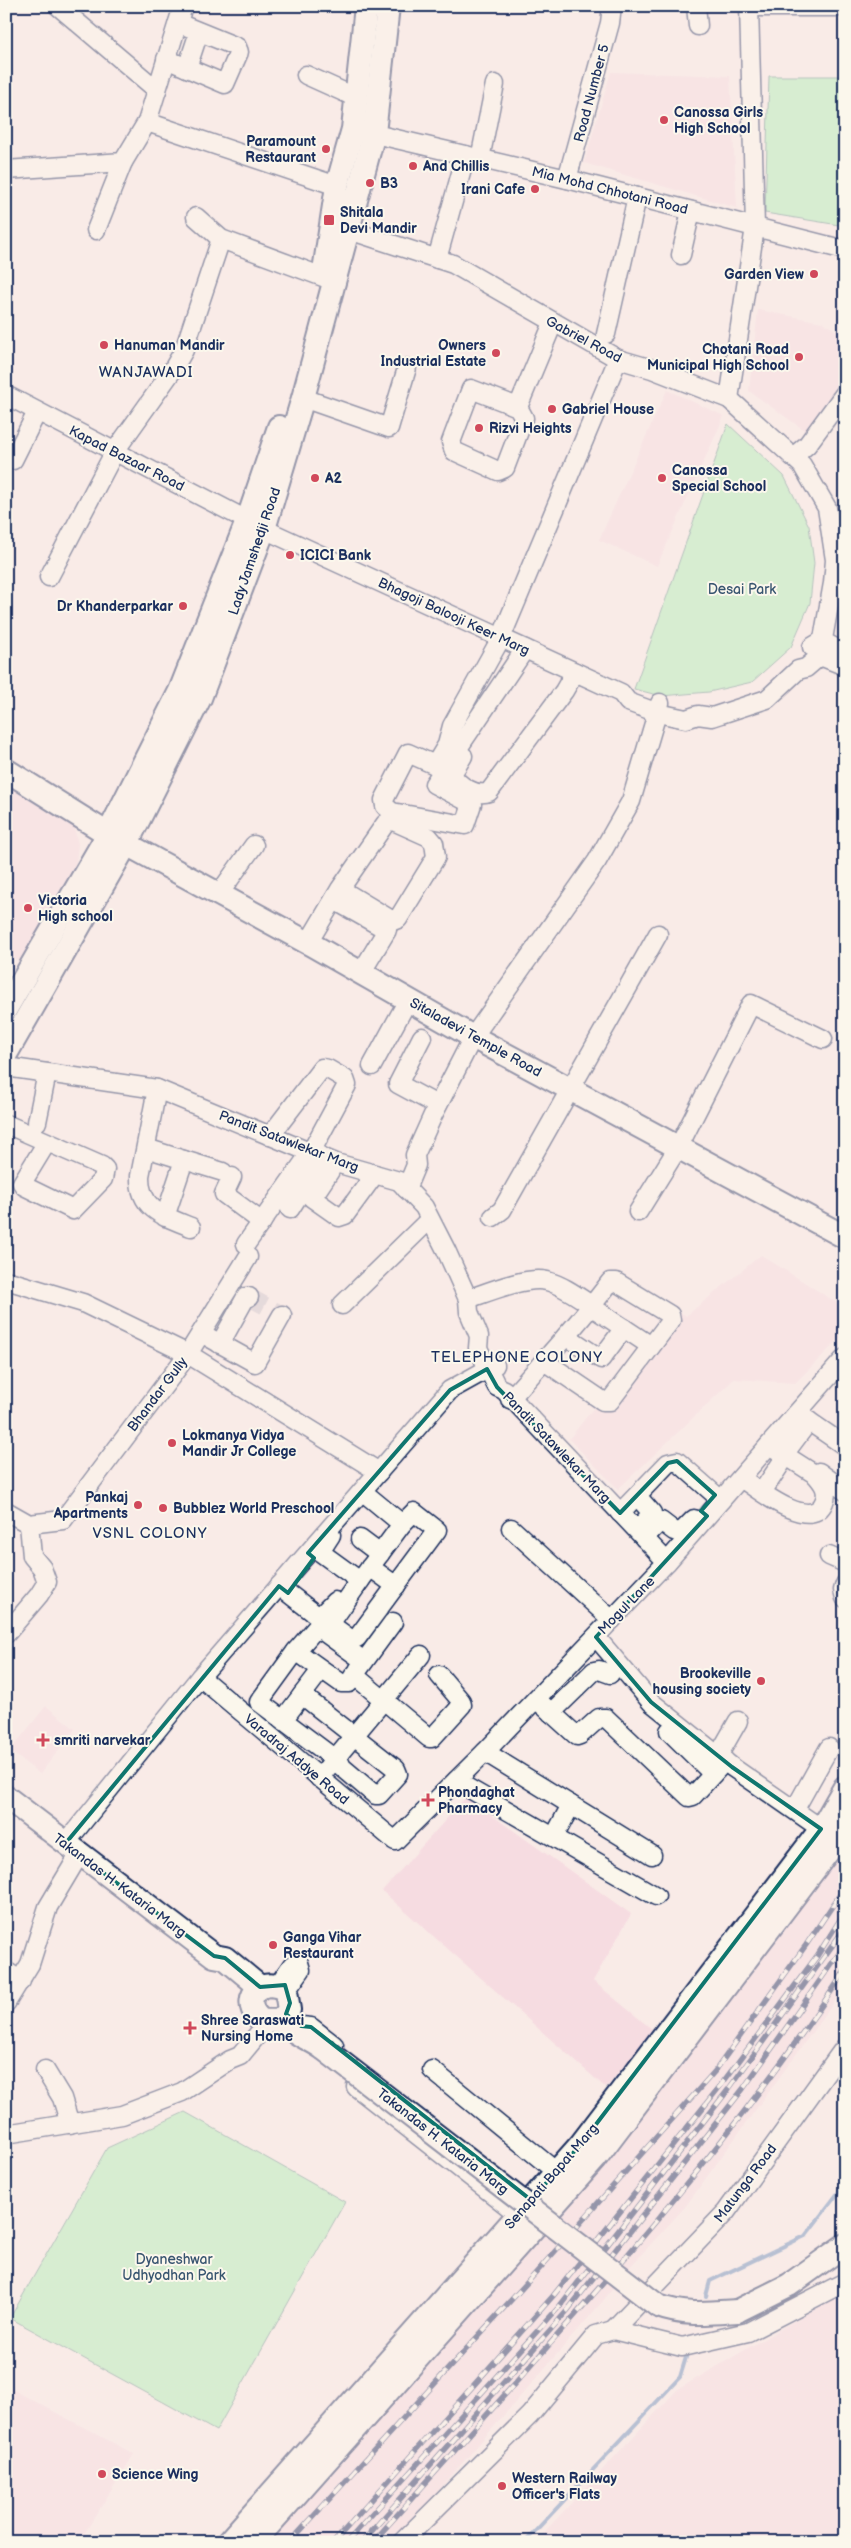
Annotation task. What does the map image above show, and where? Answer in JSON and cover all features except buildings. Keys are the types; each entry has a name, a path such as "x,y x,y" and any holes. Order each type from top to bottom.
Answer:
{"main road":[{"name":"Lady Jamshedji Road","path":"256,524 289,396 323,277 338,186 363,131 357,98 366,6"},
{"name":"Lady Jamshedji Road","path":"6,1009 117,839 200,698 256,524 303,398 349,230 363,131 388,6"},
{"name":"Sitaladevi Temple Road","path":"6,770 117,839 308,943 473,1037 570,1087 845,1237"},
{"name":"Lady Jamshedji Road","path":"6,1054 117,839"},
{"name":"Senapati Bapat Marg","path":"242,2539 486,2266 528,2214 564,2178 582,2144 834,1831 845,1786"},
{"name":"Takandas H. Kataria Marg","path":"6,1797 72,1850 214,1956 216,1967 283,2015 658,2306 676,2312 698,2314 737,2311 789,2284 843,2248"}],"street":[{"path":"58,6 157,90"},
{"path":"96,230 123,162 147,122 183,6"},
{"name":"Road Number 5","path":"567,179 610,23 612,6"},
{"path":"696,6 698,26"},
{"path":"729,399 756,227 749,7 845,7"},
{"path":"166,59 225,84 239,52 237,47 178,23"},
{"path":"187,68 199,32"},
{"path":"306,75 357,98"},
{"path":"437,259 473,157 495,84"},
{"path":"147,122 338,186"},
{"name":"Mia Mohd Chhotani Road","path":"363,131 567,179 845,250"},
{"path":"6,170 123,162"},
{"path":"606,334 637,197"},
{"path":"681,254 691,211"},
{"path":"196,217 221,239 323,277"},
{"name":"Gabriel Road","path":"349,230 452,264 618,359 652,369 729,399 802,466 838,530 839,575 820,651"},
{"path":"49,577 115,451 172,371 184,350 221,239"},
{"path":"518,407 553,323"},
{"path":"452,747 452,726 502,638 618,359"},
{"path":"303,398 389,428 407,368"},
{"path":"471,389 518,407 524,418 505,468 498,471 454,451 451,442 471,389"},
{"path":"793,457 807,445 845,394"},
{"name":"Kapad Bazaar Road","path":"6,395 256,524"},
{"path":"13,460 37,412"},
{"name":"Bhagoji Balooji Keer Marg","path":"256,524 620,693 628,702 659,708"},
{"path":"404,1180 407,1162 416,1155 437,1106 473,1037 597,861 631,801 659,708 686,719 698,715 712,717 767,699 798,670 801,658 814,645 820,651 844,655"},
{"path":"531,652 453,769 454,779 475,793 483,794 489,792 564,691 575,672"},
{"path":"439,767 408,753 384,800 384,806 392,812 465,825 472,804 434,784 439,767 452,747 531,652"},
{"path":"308,943 337,894 385,824 390,820 429,837 434,843 436,856 398,919 393,921 337,894"},
{"path":"219,894 254,845"},
{"path":"337,894 387,930 361,973"},
{"path":"493,1217 502,1210 658,934"},
{"path":"372,1066 408,1000"},
{"path":"638,1212 679,1146 740,1013 751,1004 823,1039"},
{"path":"422,1037 398,1084 437,1106"},
{"name":"Pandit Satawlekar Marg","path":"6,1067 157,1089 270,1136 320,1162 371,1179 404,1180 425,1199 426,1213 446,1250 468,1298 469,1312 479,1336 478,1348 491,1368 497,1387 507,1395 667,1562"},
{"path":"270,1136 319,1070 328,1069 346,1079 347,1085 320,1162 312,1198 337,1216 345,1215 371,1179"},
{"path":"37,1122 47,1073"},
{"path":"157,1089 140,1190 144,1200 166,1217 190,1227"},
{"path":"6,1124 47,1142 105,1169 103,1179 74,1210 24,1186 22,1183 47,1142"},
{"path":"146,1148 228,1175 224,1194 262,1222"},
{"path":"166,1217 184,1160"},
{"path":"290,1209 320,1162"},
{"path":"320,1162 262,1222 188,1354 379,1472"},
{"path":"342,1306 426,1213"},
{"name":"Bhandar Gully","path":"6,1280 83,1303 188,1354 63,1520 29,1524"},
{"path":"468,1298 495,1289 545,1280 561,1286 652,1346"},
{"path":"507,1395 544,1361 566,1336 588,1304 610,1282 616,1282 670,1314 672,1320 610,1401 603,1401 544,1361"},
{"path":"220,1344 246,1297 250,1297"},
{"path":"201,1333 255,1363 282,1315"},
{"path":"566,1336 601,1358 624,1328"},
{"name":"Mogul Lane","path":"394,1841 485,1752 667,1562 718,1498 779,1447 842,1367"},
{"path":"6,2003 30,1964 48,1907 72,1850 200,1677 283,1589 365,1494 379,1472 450,1390 491,1368"},
{"path":"803,1417 845,1446"},
{"path":"779,1447 845,1491"},
{"path":"740,1478 796,1513 814,1512 821,1508 825,1501 826,1486 816,1474 779,1447"},
{"path":"762,1492 779,1447"},
{"path":"620,1513 668,1463 674,1461 718,1498"},
{"path":"365,1494 402,1524"},
{"path":"365,1494 321,1549 322,1554 370,1567 396,1586"},
{"path":"636,1496 652,1513 645,1538"},
{"path":"6,1511 29,1524 32,1556 42,1568 47,1582 39,1595 6,1634"},
{"path":"414,1512 437,1530 357,1638 352,1640 330,1624 402,1524 414,1512"},
{"path":"645,1538 661,1521 670,1529 682,1532 704,1514"},
{"path":"511,1528 612,1620"},
{"path":"360,1538 370,1567"},
{"path":"283,1589 319,1616 331,1606 344,1589 344,1583 311,1556"},
{"path":"845,1584 843,1590 845,1598"},
{"path":"296,1651 321,1670 345,1684 393,1622"},
{"path":"302,1695 396,1769 396,1776 379,1795 375,1795 342,1767 336,1757 259,1701 296,1651 317,1627 359,1668 384,1699 426,1736 432,1738 462,1705 461,1701 438,1675"},
{"path":"596,1636 651,1702 718,1764"},
{"path":"319,1778 421,1655"},
{"path":"284,1720 321,1670"},
{"path":"551,1713 594,1672 599,1670 616,1680 718,1764 834,1831"},
{"name":"Varadraj Addye Road","path":"200,1677 394,1841"},
{"path":"536,1699 577,1736 599,1718 606,1718 689,1797 693,1796 718,1764 738,1721"},
{"path":"795,1809 829,1748"},
{"path":"485,1752 652,1855"},
{"path":"456,1781 656,1896"},
{"path":"554,1837 571,1805"},
{"path":"6,2134 122,2115 182,2092 230,2060 240,2056 283,2015 292,1965 299,1963"},
{"path":"6,1971 21,1981"},
{"path":"283,2015 299,2042 528,2214"},
{"name":"Matunga Road","path":"613,2330 726,2212 845,2047"},
{"path":"45,2070 62,2098 70,2124"},
{"path":"432,2070 564,2178"},
{"path":"402,2542 530,2415 596,2335 613,2330 682,2347 748,2332 845,2282"}],"highlighted area":[{"path":"487,1369 497,1387 620,1513 668,1463 677,1461 715,1495 701,1511 707,1516 596,1637 651,1702 732,1767 821,1829 581,2144 531,2200 311,2027 301,2026 286,2014 290,2003 285,1985 260,1987 225,1958 214,1956 65,1844 279,1586 288,1593 314,1558 308,1553 450,1390"}],"shaded area":[{"name":"Canossa Girls High School","path":"611,72 730,76 737,208 584,163"},
{"name":"Chotani Road Municipal High School","path":"758,310 822,322 845,336 845,379 807,432 749,391"},
{"name":"Canossa Special School","path":"667,390 724,416 657,566 599,540"},
{"name":"Victoria High school","path":"6,780 60,812 74,827 78,844 76,862 20,962 6,954"},
{"path":"761,1255 845,1308 845,1333 795,1383 734,1379 618,1489 569,1439 673,1308 686,1316"},
{"name":"smriti narvekar","path":"46,1706 75,1729 40,1774 10,1751"},
{"path":"466,1797 631,1914 593,1981 653,2030 606,2088 382,1891"},
{"path":"845,1833 845,1987 685,2207 628,2269 603,2301 394,2542 269,2542 432,2359 659,2095 830,1857"},
{"path":"845,2291 845,2542 535,2542 677,2390"},
{"path":"6,2386 134,2454 79,2542 6,2542"}],"green space":[{"path":"769,76 843,76 845,226 765,213"},
{"name":"Desai Park","path":"728,424 784,476 809,526 814,563 810,603 791,647 752,682 709,692 661,696 634,689"},
{"name":"Dyaneshwar Udhyodhan Park","path":"185,2112 345,2202 216,2431 10,2318 107,2148"}],"waterway":[{"path":"706,2296 710,2281 805,2236 845,2184"},
{"path":"525,2542 680,2377 687,2354"}],"tunnel":[{"path":"249,1297 282,1315"}],"railway":[{"path":"290,2542 534,2275 715,2071 806,1945 845,1887"},
{"path":"334,2542 553,2296 721,2085 817,1956 845,1912"},
{"path":"347,2542 559,2307 728,2090 845,1928"},
{"path":"362,2542 567,2311 743,2089 845,1945"},
{"path":"373,2542 558,2335 679,2194 737,2122 845,1971"}],"place":[{"name":"Canossa Girls High School","path":"664,120"},
{"name":"Paramount Restaurant","path":"326,149"},
{"name":"And Chillis","path":"413,166"},
{"name":"B3","path":"370,183"},
{"name":"Irani Cafe","path":"535,189"},
{"name":"Shitala Devi Mandir","path":"329,220"},
{"name":"Garden View","path":"814,274"},
{"name":"Hanuman Mandir","path":"104,345"},
{"name":"Owners Industrial Estate","path":"496,353"},
{"name":"Chotani Road Municipal High School","path":"799,357"},
{"name":"Gabriel House","path":"552,409"},
{"name":"Rizvi Heights","path":"479,428"},
{"name":"A2","path":"315,478"},
{"name":"Canossa Special School","path":"662,478"},
{"name":"ICICI Bank","path":"290,555"},
{"name":"Dr Khanderparkar","path":"183,606"},
{"name":"Victoria High school","path":"28,908"},
{"name":"Lokmanya Vidya Mandir Jr College","path":"172,1443"},
{"name":"Pankaj Apartments","path":"138,1505"},
{"name":"Bubblez World Preschool","path":"163,1508"},
{"name":"Brookeville housing society","path":"761,1681"},
{"name":"smriti narvekar","path":"43,1740"},
{"name":"Phondaghat Pharmacy","path":"428,1800"},
{"name":"Ganga Vihar Restaurant","path":"273,1945"},
{"name":"Shree Saraswati Nursing Home","path":"190,2028"},
{"name":"Science Wing","path":"102,2474"},
{"name":"Western Railway Officer's Flats","path":"502,2486"}],"district":[{"name":"WANJAWADI","path":"146,372"},
{"name":"TELEPHONE COLONY","path":"517,1357"},
{"name":"VSNL COLONY","path":"150,1533"}]}
